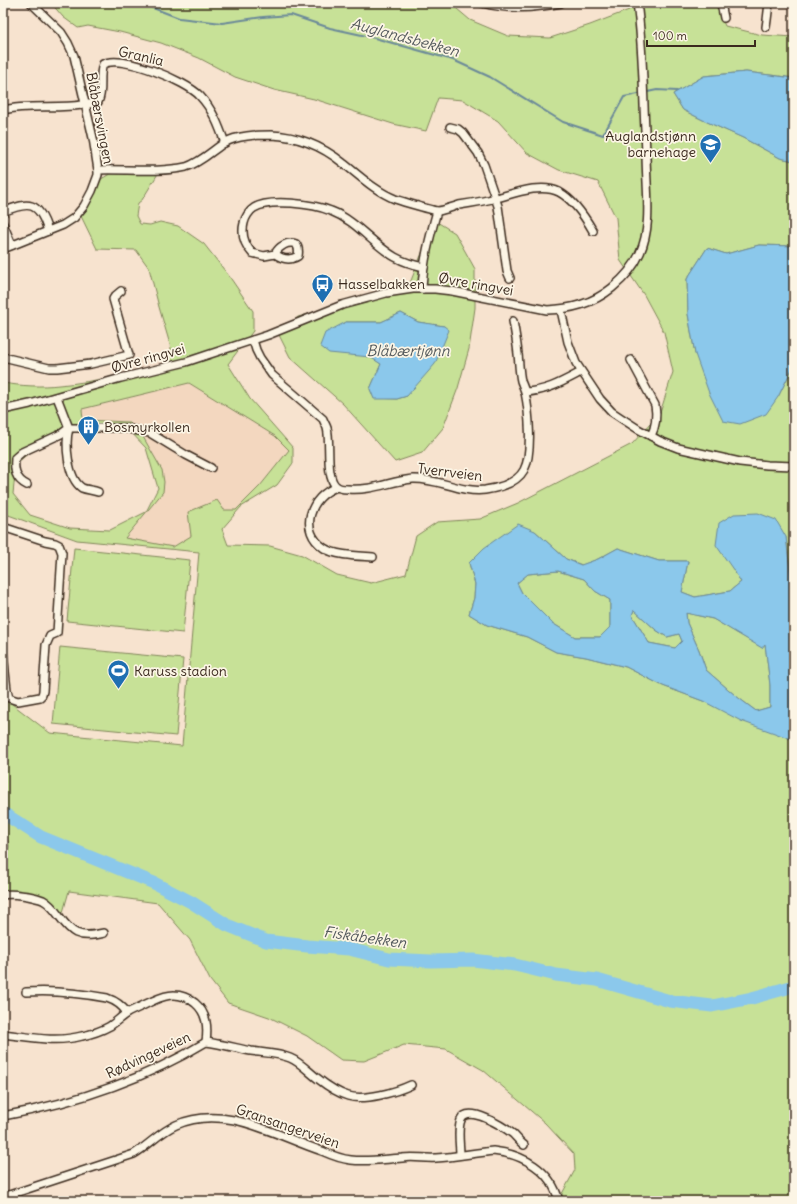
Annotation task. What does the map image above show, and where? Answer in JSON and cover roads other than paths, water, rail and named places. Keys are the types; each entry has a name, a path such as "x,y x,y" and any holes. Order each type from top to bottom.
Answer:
{"street":[{"name":"Blåbærsvingen","path":"3,249 69,223 79,213 92,191 96,182 98,170 86,104 76,64 68,43 55,26 31,3"},
{"path":"482,3 500,7 526,8 561,3"},
{"name":"Øvre ringvei","path":"3,410 186,362 268,336 326,311 386,293 422,289 452,291 547,310 561,310 584,304 598,298 625,277 640,254 645,236 648,212 643,72 637,3"},
{"path":"721,3 724,18"},
{"path":"766,27 768,3"},
{"name":"Granlia","path":"4,108 72,107 98,102 101,91 101,72 103,64 108,62 116,62 145,68 170,77 193,90 212,112 225,143"},
{"path":"450,127 458,129 463,133 478,153 484,165 496,198 507,272 510,278"},
{"path":"98,170 158,170 186,166 192,164 225,143 235,139 251,136 289,136 313,144 327,152 379,191 403,202 437,211 530,190 554,190 570,200 593,231"},
{"path":"275,254 259,256 252,253 248,249 242,236 244,221 254,208 262,205 273,203 296,203 332,211 356,226 395,257 411,264 424,267"},
{"path":"3,212 27,205 33,206 41,214 48,231"},
{"path":"422,289 424,267 437,211"},
{"path":"3,224 12,245"},
{"path":"3,357 49,368 57,368 91,364 129,355 113,299 121,291"},
{"path":"561,310 570,350 576,363 600,399 612,412 638,429 660,441 678,448 734,461 767,465 794,466"},
{"name":"Tverrveien","path":"337,487 343,489 360,490 406,480 425,480 475,490 494,488 510,483 517,478 524,471 528,452 529,431 528,410 521,380 513,321"},
{"path":"254,340 256,350 260,358 272,375 323,420 327,427 330,468 333,481 337,487 326,492 315,503 310,517 311,530 314,537 324,548 329,550 373,557"},
{"path":"631,360 655,405 657,420 651,436"},
{"path":"525,392 550,387 581,372"},
{"path":"57,397 69,428 67,436 68,452 72,474 81,487 98,492"},
{"path":"27,485 19,480 16,475 15,458 22,452 61,434 69,428 124,428 150,433 211,468"},
{"path":"3,527 55,543 59,546 62,553 58,633 50,636 46,645 43,691 40,697 18,700 9,698 6,690 3,653"},
{"path":"3,895 12,894 44,900 76,933 92,936 104,933"},
{"path":"26,992 46,991 106,998 114,1000 121,1005 127,1013"},
{"path":"3,1034 47,1039 70,1039 102,1030 127,1013 159,998 168,995 176,995 192,1001 204,1014 207,1029 206,1042"},
{"name":"Rødvingeveien","path":"3,1116 88,1096 123,1083 179,1058 206,1042 282,1055 296,1061 327,1085 350,1097 372,1096 411,1085"},
{"path":"460,1155 460,1123 462,1118 468,1114 481,1117 498,1124 524,1145"},
{"name":"Gransangerveien","path":"3,1196 134,1154 170,1128 184,1122 201,1118 218,1118 244,1122 349,1160 376,1161 410,1157 436,1158 493,1151 502,1152 523,1158 540,1169 556,1191 560,1201"}],"water":[{"path":"746,72 794,78 794,161 780,158 743,138 683,110 673,94 704,76"},
{"path":"759,245 794,246 794,365 778,397 766,414 740,424 723,421 709,393 695,354 688,314 687,279 707,248 726,254"},
{"name":"Blåbærtjønn","path":"401,313 418,322 444,326 449,330 435,364 407,396 397,399 374,399 370,389 381,364 370,357 329,353 320,346 325,333 346,322 381,322"},
{"path":"758,513 776,520 786,537 791,578 794,585 794,740 741,721 703,701 663,686 626,667 586,657 556,652 527,637 487,625 469,614 474,598 475,584 469,563 484,548 518,524 535,531 566,559 581,565 598,559 618,548 659,561 688,561 682,592 695,597 730,591 741,582 716,545 719,523 734,514","holes":["558,571 584,579 595,591 610,600 610,627 600,637 575,637 552,623 522,593 517,583 528,574","634,610 656,630 667,637 679,634 682,641 675,648 649,643 632,615","686,613 713,619 762,648 765,644 770,685 770,707 756,711 706,670 687,623"]}],"waterway":[{"name":"Auglandsbekken","path":"140,3 179,18 222,23 263,17 291,15 330,28 371,37 453,60 490,77 563,122 603,135 624,97 657,90 677,91"},
{"name":"Fiskåbekken","path":"3,813 41,837 154,883 191,902 227,925 266,941 349,949 389,959 431,961 473,960 515,965 556,975 597,980 670,1001 712,1006 752,998 794,986"}],"place":[{"name":"Auglandstjønn barnehage","path":"711,164"},
{"name":"Hasselbakken","path":"322,304"},
{"name":"Bosmyrkollen","path":"89,446"},
{"name":"Karuss stadion","path":"118,690"}]}
